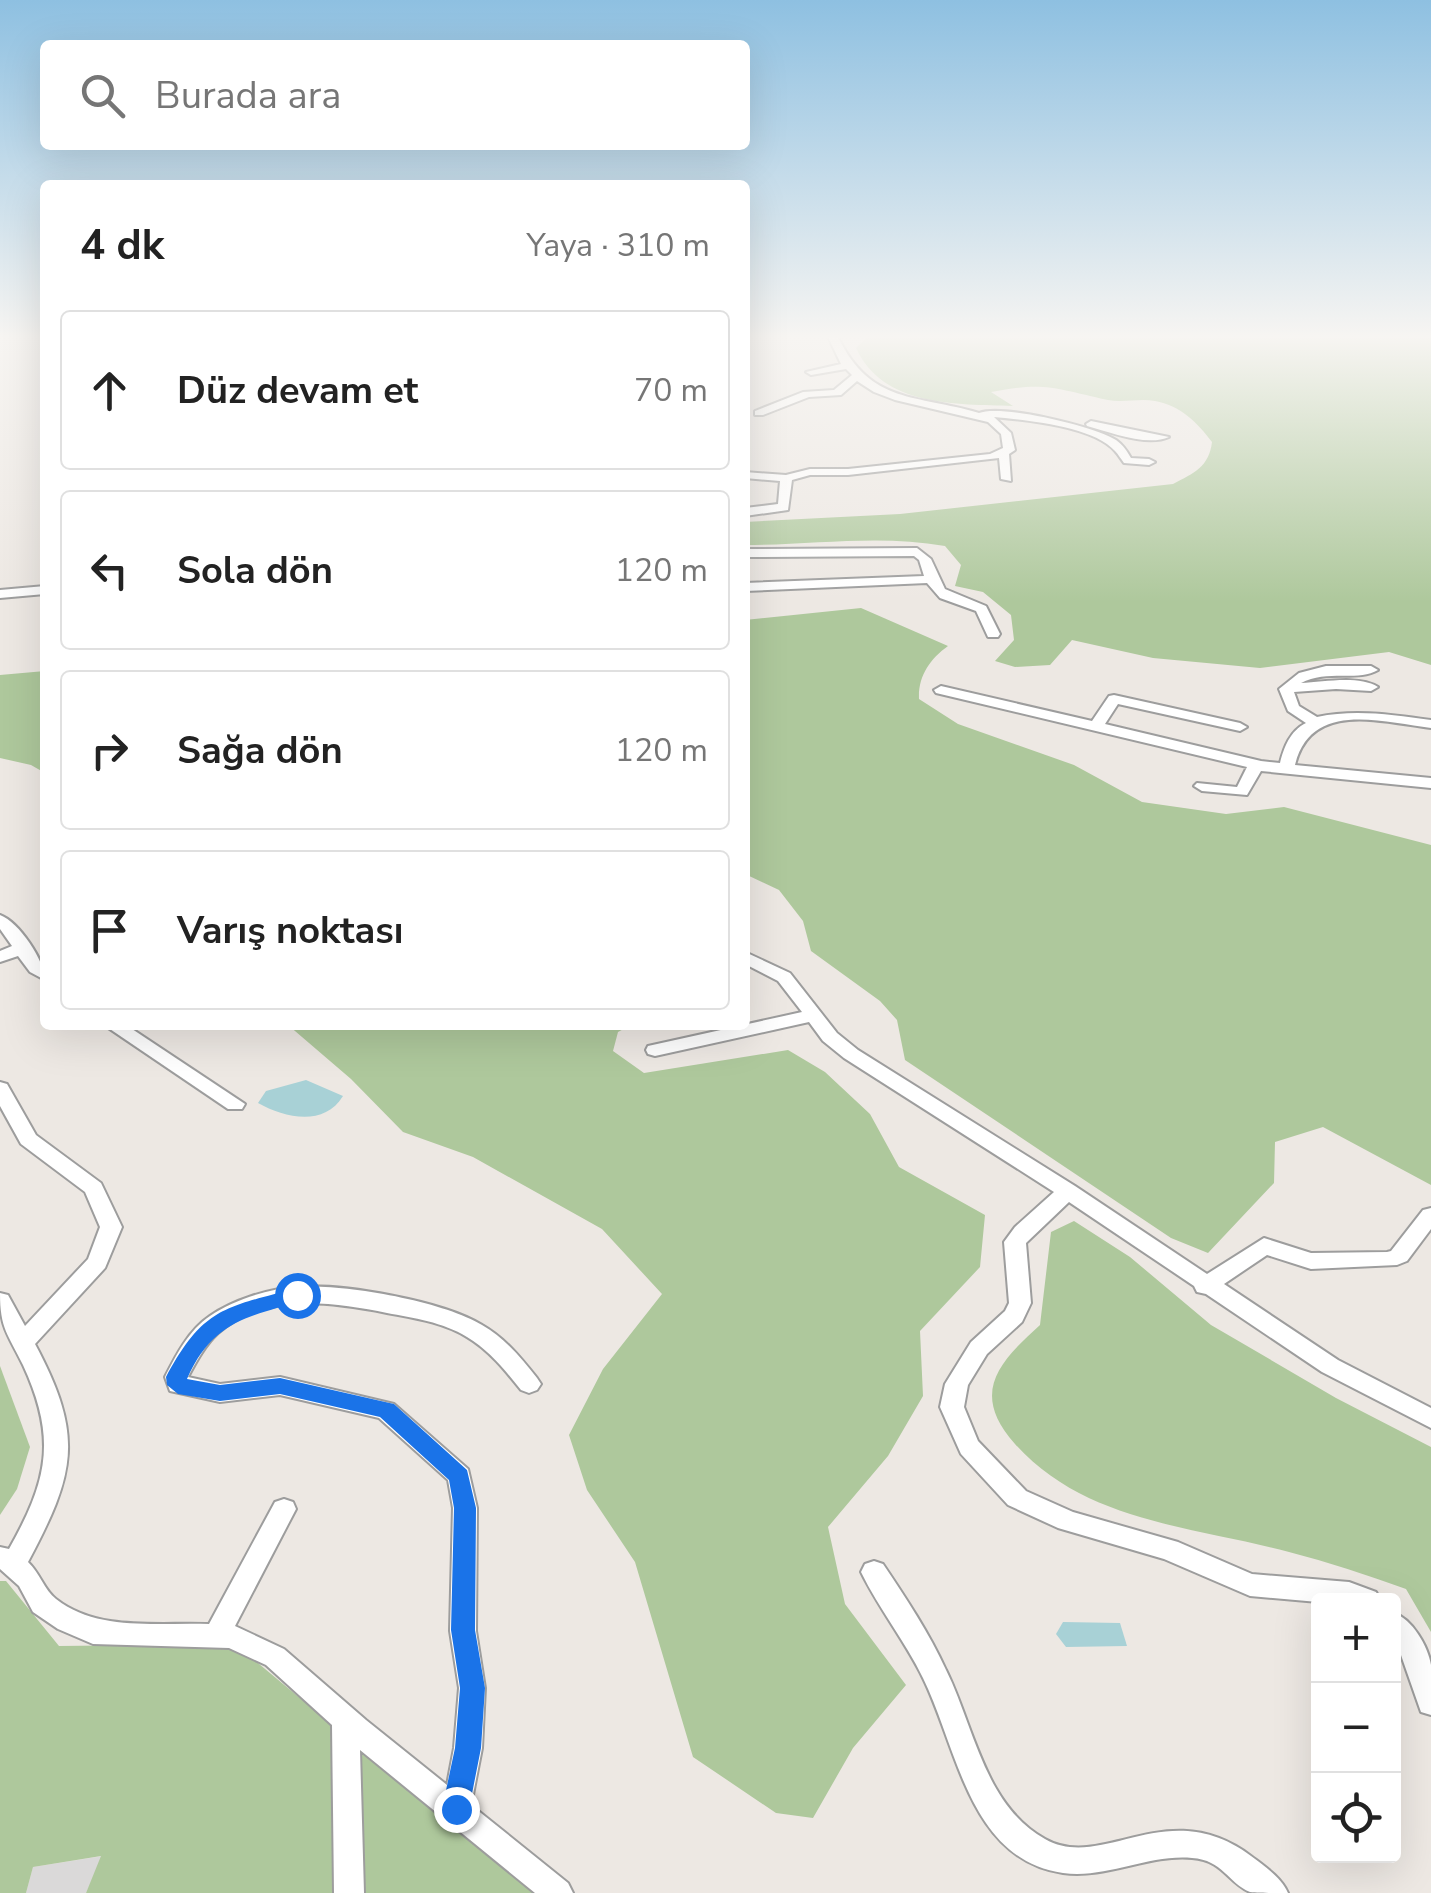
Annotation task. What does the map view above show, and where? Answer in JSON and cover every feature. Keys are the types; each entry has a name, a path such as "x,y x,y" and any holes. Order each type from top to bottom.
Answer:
{"street":[{"path":"998,425 1006,433 1007,480"},
{"path":"1060,425 1105,440 1121,449 1128,461 1149,462"},
{"path":"1098,425 1163,437"},
{"path":"750,474 786,478 810,472 848,472 1004,455"},
{"path":"936,461 942,481"},
{"path":"750,511 784,507 786,478"},
{"path":"750,553 917,552 928,561 932,579 943,594 982,609 992,634"},
{"path":"750,586 932,579"},
{"path":"0,594 40,590"},
{"path":"1286,689 1304,676 1323,670 1372,670"},
{"path":"1286,689 1336,684 1371,687"},
{"path":"1286,689 1294,708 1316,723"},
{"path":"941,690 1256,765 1431,783"},
{"path":"1095,728 1114,699 1240,727"},
{"path":"1286,768 1288,750 1302,730 1316,723 1346,716 1431,724"},
{"path":"1202,786 1242,792 1256,765"},
{"path":"0,920 18,938 19,949 40,970"},
{"path":"0,957 19,949"},
{"path":"750,960 784,977 830,1038 851,1054 1330,1366 1431,1419"},
{"path":"750,1029 815,1015"},
{"path":"120,1030 235,1104"},
{"path":"655,1050 746,1030"},
{"path":"0,1088 28,1139 94,1188 111,1226 97,1263 23,1342"},
{"path":"1068,1192 1015,1242 1020,1303 1014,1316 979,1348 957,1384 952,1407 969,1447 1017,1498 1068,1522 1169,1550 1250,1585 1349,1593"},
{"path":"1205,1286 1264,1246 1334,1264 1389,1260 1399,1256 1430,1216"},
{"path":"456,1809 468,1748 472,1688 463,1630 465,1508 459,1476 386,1410 280,1386 220,1393 194,1391 178,1385 176,1377 197,1341 213,1325 231,1314 297,1295 395,1307 465,1325 488,1339 528,1384"},
{"path":"0,1301 44,1392 58,1440 33,1531 6,1561 28,1578 42,1604 93,1632 217,1634 231,1636 275,1657 558,1893"},
{"path":"217,1634 284,1509"},
{"path":"874,1572 942,1690 982,1794 1014,1834 1053,1857 1079,1862 1196,1844 1229,1858 1274,1893"},
{"path":"1401,1634 1412,1649 1431,1704"},
{"path":"346,1720 349,1893"}],"shaded area":[{"path":"103,1856 86,1893 26,1893 33,1867"}],"green space":[{"path":"1197,425 1431,425 1431,665 1389,652 1260,668 1153,658 1072,640 1050,665 1015,667 995,661 1014,640 1011,615 983,592 955,586 961,565 945,546 870,540 750,545 750,522 900,514 1173,484 1199,468 1208,458 1212,442"},
{"path":"861,608 948,646 926,669 919,699 958,724 1074,765 1142,802 1226,814 1284,807 1431,845 1431,1185 1323,1127 1275,1142 1274,1183 1208,1253 1171,1238 905,1060 897,1020 880,1001 811,951 803,921 779,890 750,876 750,619"},
{"path":"40,671 40,770 0,758 0,675"},
{"path":"294,1030 622,1030 613,1051 644,1073 788,1050 825,1072 870,1114 899,1167 985,1215 980,1267 920,1331 923,1396 888,1456 828,1527 845,1604 906,1685 853,1748 813,1818 776,1813 693,1757 635,1562 587,1490 569,1435 603,1369 662,1294 602,1229 473,1157 403,1132 351,1079"},
{"path":"1074,1221 1130,1257 1211,1325 1336,1398 1431,1447 1431,1632 1406,1589 1304,1556 1108,1506 1074,1491 1015,1444 994,1409 995,1380 1012,1352 1040,1325 1051,1232"},
{"path":"0,1366 30,1447 17,1489 0,1515"},
{"path":"0,1581 6,1581 59,1646 235,1644 451,1824 550,1893 86,1893 101,1856 33,1867 26,1893 0,1893"}],"water":[{"path":"306,1080 343,1096 326,1112 304,1117 280,1113 258,1103 266,1091"},
{"path":"1063,1622 1120,1623 1127,1646 1066,1647 1056,1634"}],"route":[{"path":"297,1295 231,1314 213,1325 197,1341 176,1377 178,1385 220,1393 280,1386 386,1410 459,1476 465,1508 463,1630 472,1688 468,1748 456,1809"}]}
